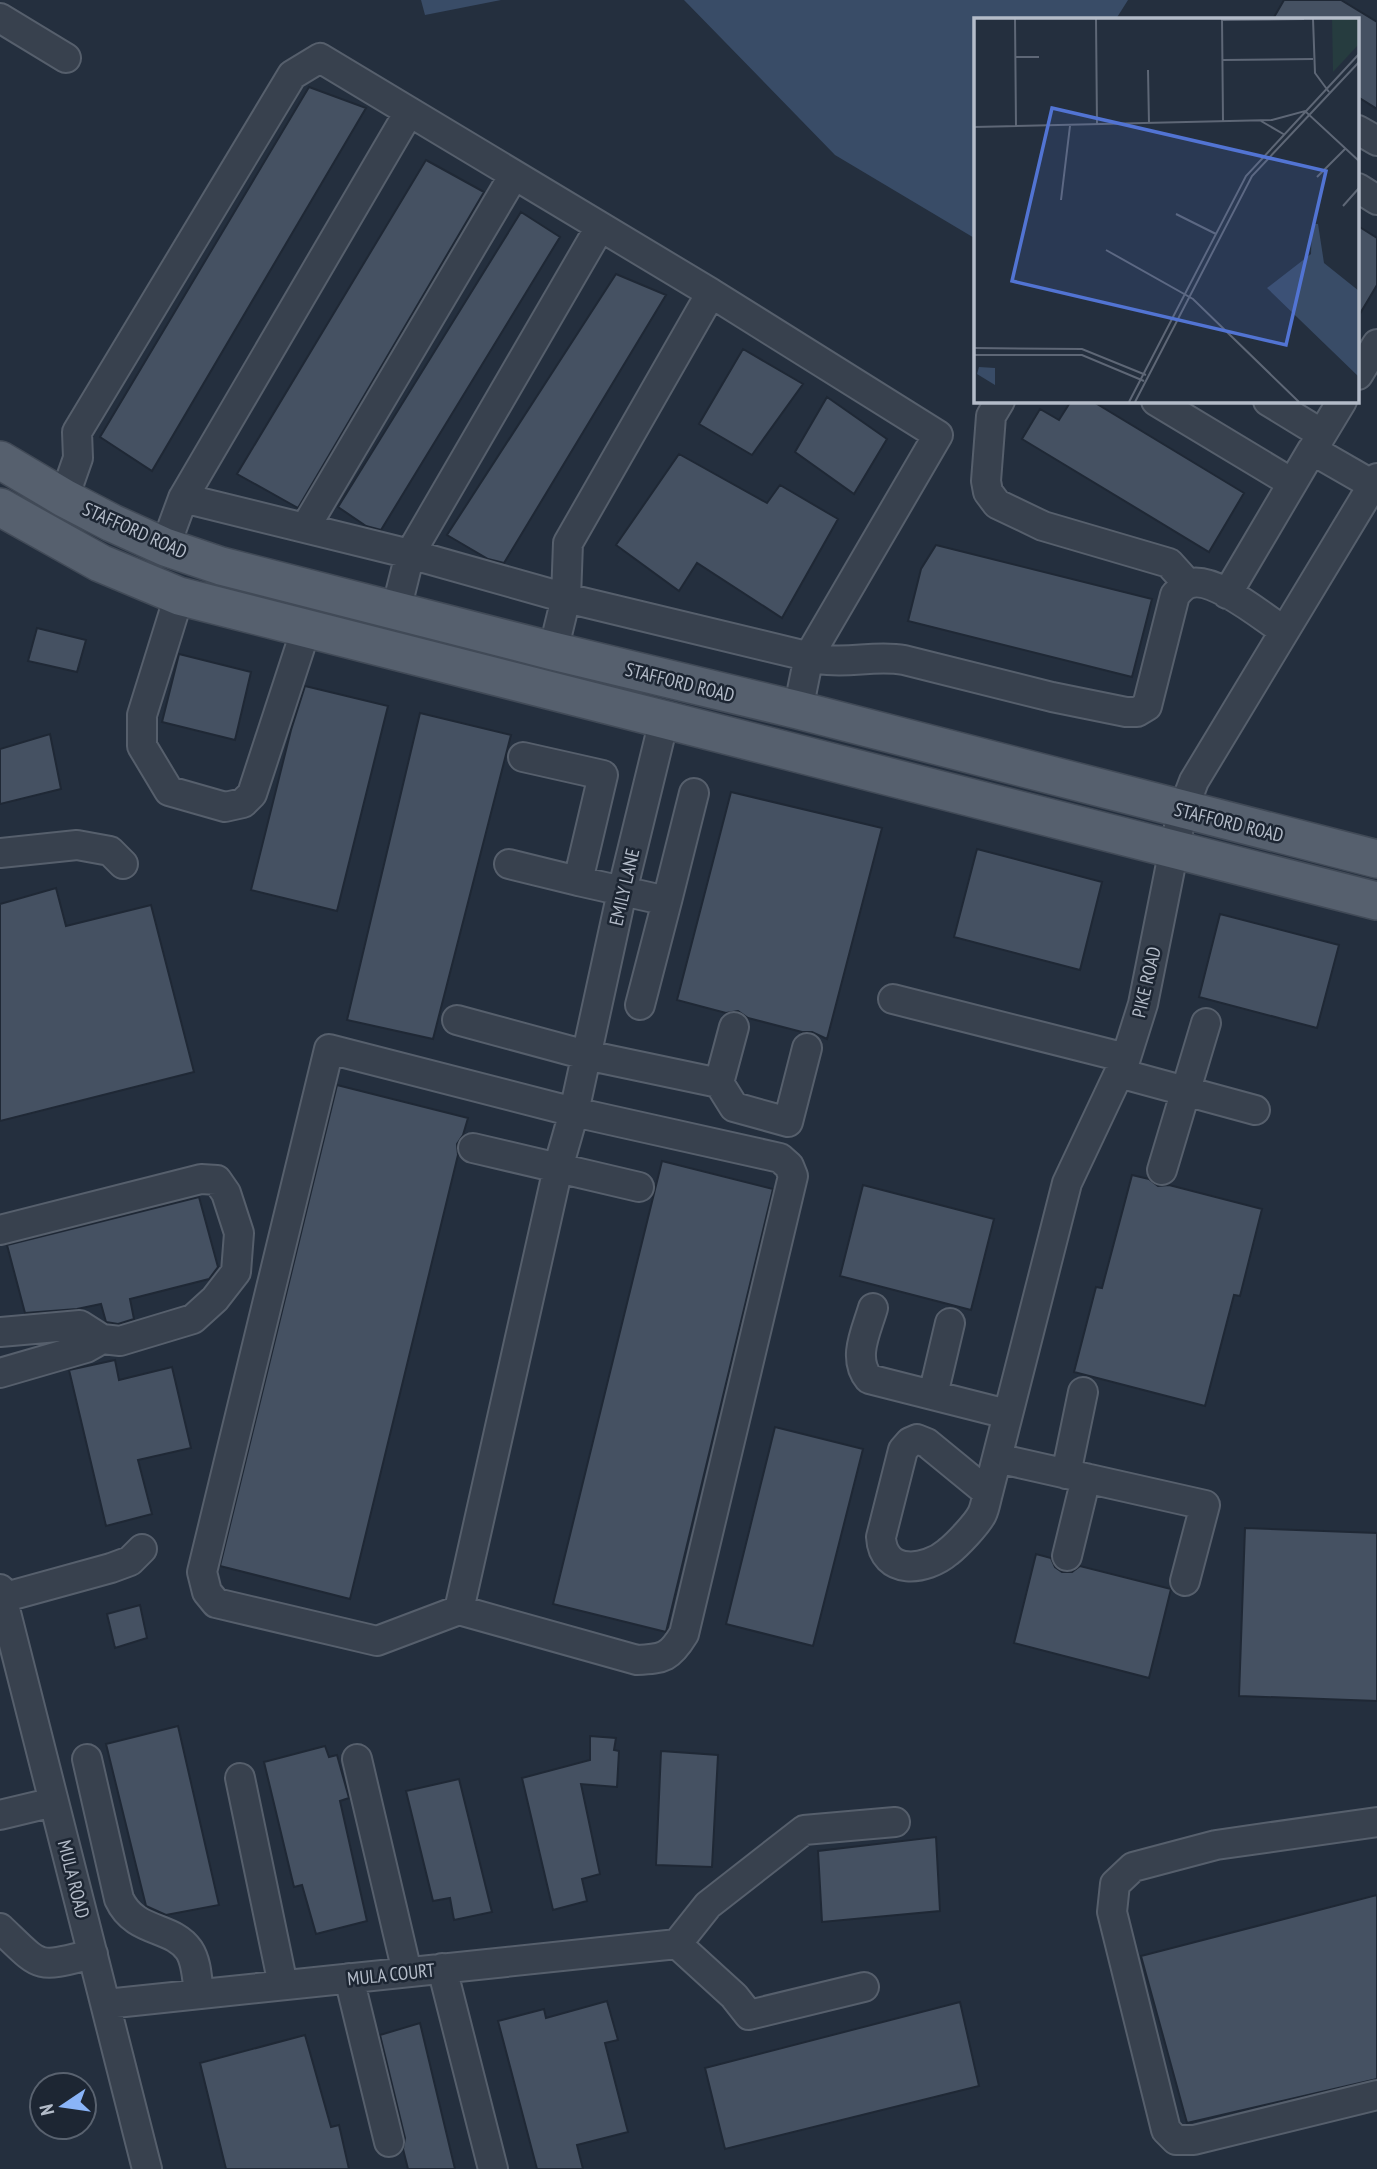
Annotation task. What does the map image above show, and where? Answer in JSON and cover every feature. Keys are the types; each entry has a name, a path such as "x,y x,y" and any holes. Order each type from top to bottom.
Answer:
{"main road":[{"name":"STAFFORD ROAD","path":"0,460 112,523 165,547 221,566 553,652 798,710 1377,859"},
{"name":"STAFFORD ROAD","path":"0,507 100,563 179,596 1377,901"},
{"path":"384,649 396,610"},
{"path":"786,751 798,710"}],"street":[{"path":"0,18 66,58"},
{"path":"64,498 78,458 77,432 292,75 320,58 711,293 938,435 809,656 798,710"},
{"path":"165,547 183,498 409,112"},
{"path":"1360,131 1377,141"},
{"path":"305,528 514,175"},
{"path":"1360,189 1377,200"},
{"path":"396,610 410,554 600,227"},
{"path":"553,652 566,598 568,543 711,293"},
{"path":"1360,372 1377,344"},
{"path":"999,402 991,416 986,481 988,492 997,504 1043,526 1169,563 1188,584"},
{"path":"1158,402 1292,484"},
{"path":"1269,402 1317,442 1375,481"},
{"path":"1227,594 1341,402"},
{"name":"PIKE ROAD","path":"985,1505 1066,1183 1122,1066 1143,1004 1174,849 1183,810 1194,781 1375,481"},
{"path":"183,498 410,554 566,598 829,661 881,658 904,660 1052,697 1137,712 1147,706 1175,595 1188,584 1206,583 1284,631"},
{"path":"179,596 142,715 142,747 169,791 225,807 243,803 251,794 306,629"},
{"name":"EMILY LANE","path":"459,1610 558,1168 574,1112 622,892 664,720"},
{"path":"523,757 603,775 578,881"},
{"path":"640,1004 694,793"},
{"path":"0,853 77,845 110,850 123,864"},
{"path":"509,864 667,901"},
{"path":"893,999 1122,1066 1185,1091 1255,1110"},
{"path":"457,1020 586,1055 719,1083 734,1107 788,1122 807,1048"},
{"path":"1163,1170 1206,1023"},
{"path":"719,1083 734,1027"},
{"path":"329,1049 574,1112 780,1158 789,1166 793,1176 684,1634 673,1652 658,1659 637,1660 459,1610 377,1641 216,1604 207,1592 202,1572 329,1049"},
{"path":"473,1148 639,1187"},
{"path":"0,1230 201,1179 217,1180 226,1192 239,1233 236,1272 215,1299 193,1320 120,1341 102,1339 80,1325 0,1332"},
{"path":"873,1308 860,1355 861,1368 869,1379 1007,1414"},
{"path":"933,1395 950,1323"},
{"path":"0,1373 86,1348 102,1339"},
{"path":"1068,1556 1083,1392"},
{"path":"997,1458 1205,1505 1185,1581"},
{"path":"1,1593 111,1568 130,1560 142,1549"},
{"name":"MULA ROAD","path":"1,1593 147,2169"},
{"path":"87,1759 119,1899 125,1912 147,1926 180,1941 189,1949 194,1959 199,1994"},
{"path":"357,1759 407,1972"},
{"path":"240,1778 283,1985"},
{"path":"0,1815 54,1802"},
{"path":"864,1987 749,2015 734,1996 677,1944 708,1905 804,1830 895,1822"},
{"path":"1377,1822 1216,1845 1133,1867 1115,1884 1112,1912 1166,2130 1176,2140 1194,2140 1377,2095"},
{"path":"64,1841 103,1831"},
{"path":"0,1928 34,1961 43,1964 93,1954"},
{"name":"MULA COURT","path":"106,2004 677,1944"},
{"path":"442,1968 493,2169"},
{"path":"349,1978 389,2142"}],"water":[{"path":"421,0 501,0 425,15"},
{"path":"684,0 1128,0 1117,18 974,18 974,238 835,155"}],"building":[{"path":"1284,0 1341,0 1377,22 1377,109 1360,98 1360,18 1274,18"},
{"path":"309,87 366,108 152,471 100,437"},
{"path":"426,160 484,192 298,508 237,474"},
{"path":"521,212 560,237 381,530 366,526 338,507"},
{"path":"1360,227 1377,238 1377,285 1360,314"},
{"path":"616,274 666,295 504,563 488,559 447,535"},
{"path":"743,349 803,384 752,455 699,424"},
{"path":"827,397 887,439 854,494 795,452"},
{"path":"1070,402 1094,402 1244,493 1209,552 1022,439 1040,409 1059,420"},
{"path":"679,454 767,503 780,485 838,519 782,618 697,563 679,591 616,545"},
{"path":"936,545 1152,599 1132,677 908,621 921,569"},
{"path":"37,628 86,640 77,672 28,661"},
{"path":"179,654 251,672 235,740 162,722"},
{"path":"305,686 388,706 337,911 251,890 291,730"},
{"path":"420,713 511,735 433,1039 347,1020"},
{"path":"50,734 61,789 0,804 0,749"},
{"path":"731,792 882,828 827,1039 812,1032 802,1032 748,1018 738,1011 726,1013 677,1000"},
{"path":"977,849 1102,882 1080,970 954,937"},
{"path":"56,888 66,926 151,905 194,1072 0,1121 0,904"},
{"path":"1220,914 1339,945 1317,1028 1199,997"},
{"path":"337,1085 468,1118 457,1144 458,1155 350,1599 220,1566"},
{"path":"662,1161 773,1189 666,1632 553,1604"},
{"path":"1132,1175 1149,1179 1158,1186 1169,1185 1262,1209 1240,1296 1234,1295 1205,1406 1074,1372 1096,1287 1102,1288"},
{"path":"863,1185 994,1219 971,1310 840,1276"},
{"path":"199,1197 218,1267 209,1279 130,1299 134,1319 118,1324 106,1322 101,1304 77,1309 25,1313 7,1245"},
{"path":"115,1360 119,1380 172,1367 191,1448 138,1460 152,1514 106,1526 69,1370"},
{"path":"775,1427 863,1449 813,1646 726,1624"},
{"path":"1245,1528 1377,1533 1377,1701 1239,1696"},
{"path":"1036,1554 1051,1558 1055,1567 1062,1572 1072,1572 1080,1566 1171,1589 1149,1678 1014,1643"},
{"path":"140,1605 147,1638 115,1648 107,1614"},
{"path":"178,1726 219,1905 166,1915 146,1906 106,1744"},
{"path":"590,1736 616,1738 614,1750 619,1751 617,1787 581,1784 600,1874 582,1879 587,1901 553,1910 522,1778 590,1760"},
{"path":"325,1746 329,1757 337,1755 349,1798 340,1801 367,1921 316,1934 302,1885 294,1887 264,1762"},
{"path":"661,1751 718,1755 712,1867 656,1865"},
{"path":"459,1779 492,1912 454,1920 450,1898 433,1901 406,1791"},
{"path":"936,1837 940,1911 822,1922 818,1851"},
{"path":"1377,1895 1377,2079 1187,2123 1141,1956"},
{"path":"607,2001 618,2040 605,2043 628,2132 577,2145 583,2169 537,2169 498,2021 544,2009 546,2018"},
{"path":"960,2002 979,2086 725,2149 705,2068"},
{"path":"420,2023 455,2169 408,2169 403,2149 405,2138 380,2035"},
{"path":"305,2035 331,2127 339,2125 349,2169 226,2169 200,2063"}]}
